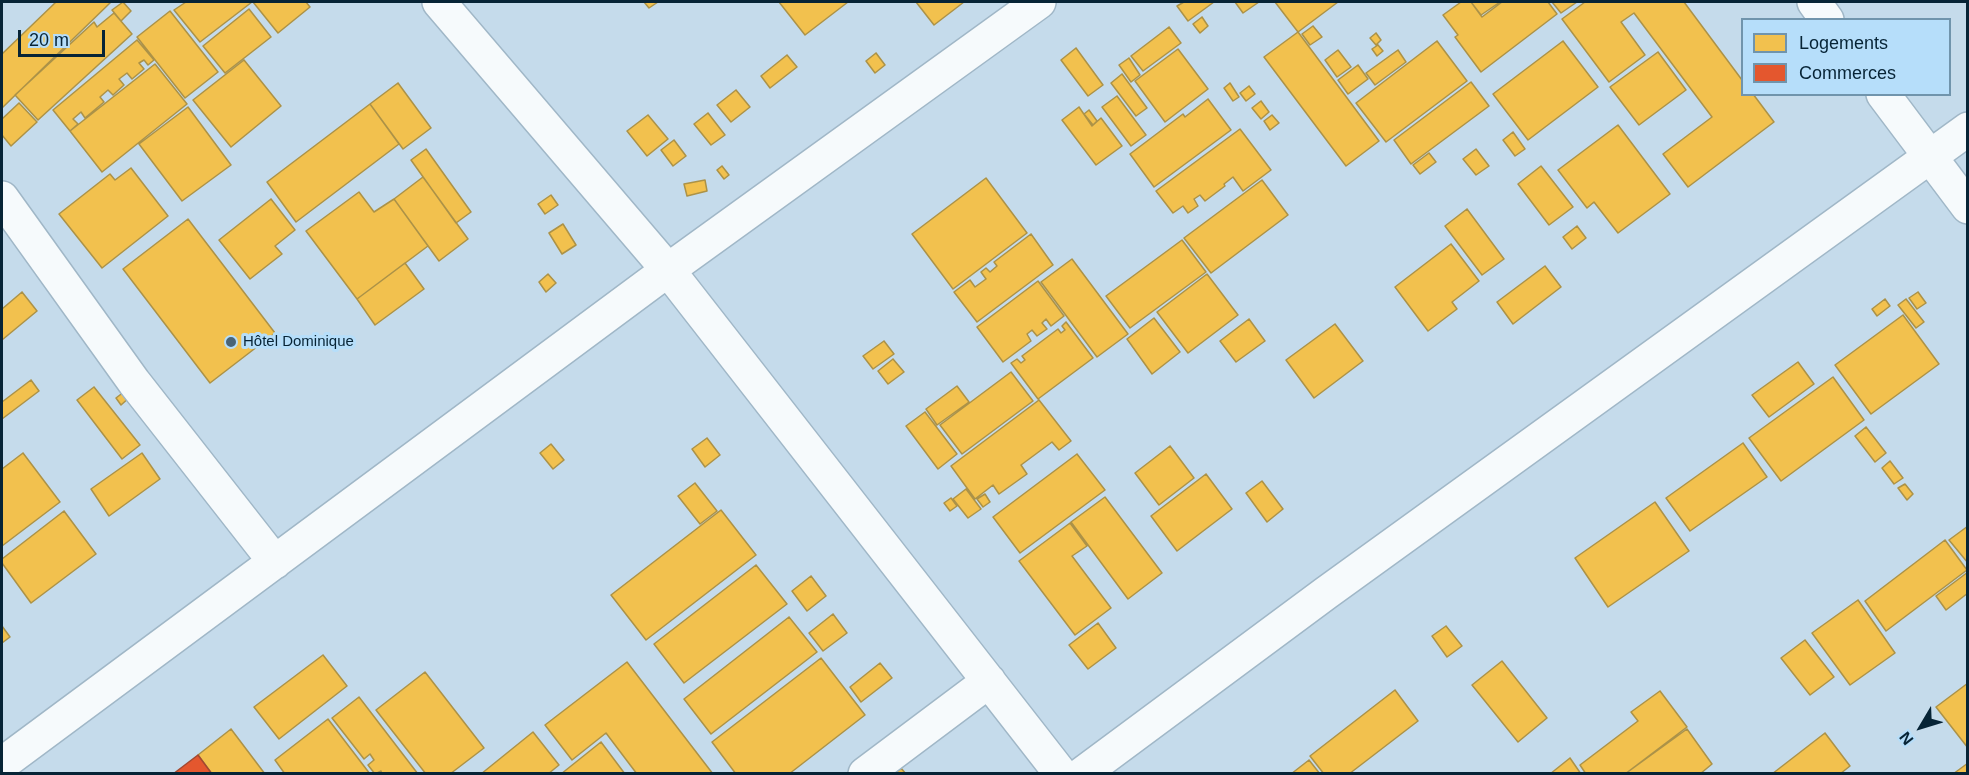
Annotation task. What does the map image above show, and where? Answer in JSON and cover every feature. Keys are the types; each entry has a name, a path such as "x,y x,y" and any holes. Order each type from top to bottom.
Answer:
{"street":[{"path":"439,2 668,270 1060,774"},
{"path":"2,764 668,270 1039,2"},
{"path":"1814,2 1826,18"},
{"path":"1885,96 1968,207"},
{"path":"1082,774 1345,579 1968,129"},
{"path":"2,198 134,382 275,562"},
{"path":"865,774 989,681"}],"building: Logements":[{"path":"56,2 111,2 2,108 2,54"},
{"path":"123,2 131,11 121,21 112,10"},
{"path":"186,2 252,2 200,42 174,10"},
{"path":"253,2 306,2 310,7 278,33"},
{"path":"644,2 658,2 649,8"},
{"path":"779,2 848,2 805,35"},
{"path":"916,2 964,2 934,25"},
{"path":"1184,2 1214,2 1188,21 1177,6"},
{"path":"1235,2 1259,2 1243,13"},
{"path":"1275,2 1338,2 1298,32"},
{"path":"1461,2 1471,2 1482,17 1502,2 1548,2 1557,14 1481,72 1455,37 1458,35 1443,15"},
{"path":"1471,2 1500,2 1481,15"},
{"path":"1552,2 1577,2 1561,13"},
{"path":"1585,2 1684,2 1741,79 1741,96 1754,96 1774,122 1688,187 1663,154 1712,117 1634,13 1621,22 1645,55 1609,82 1562,19"},
{"path":"249,9 271,37 225,73 203,46"},
{"path":"170,11 218,72 185,98 137,37"},
{"path":"114,13 132,34 38,120 15,95 94,22 97,27"},
{"path":"1202,17 1208,26 1200,33 1193,24"},
{"path":"1313,26 1322,37 1310,45 1302,34"},
{"path":"1169,27 1181,43 1143,71 1131,56"},
{"path":"1298,32 1379,141 1346,166 1264,57"},
{"path":"1376,33 1381,40 1376,45 1370,38"},
{"path":"137,40 154,60 148,65 144,60 139,63 144,69 132,79 127,73 119,79 124,85 113,95 108,90 100,97 104,102 85,118 81,112 73,119 78,124 70,131 53,110"},
{"path":"1437,41 1467,81 1386,142 1356,103"},
{"path":"1563,41 1598,87 1528,140 1493,94"},
{"path":"1378,45 1383,51 1377,56 1372,49"},
{"path":"1076,48 1103,85 1088,96 1061,60"},
{"path":"1178,49 1208,89 1165,122 1135,81"},
{"path":"1338,50 1351,67 1337,77 1325,60"},
{"path":"1398,50 1406,62 1375,85 1366,73"},
{"path":"1658,52 1686,90 1639,125 1610,87"},
{"path":"876,53 885,65 875,73 866,61"},
{"path":"787,55 797,67 770,88 761,76"},
{"path":"1129,58 1140,75 1131,82 1119,65"},
{"path":"244,60 281,106 231,147 193,100"},
{"path":"155,64 187,104 102,172 70,131"},
{"path":"1358,65 1368,79 1348,94 1338,80"},
{"path":"1122,74 1147,108 1136,116 1111,83"},
{"path":"1471,82 1489,106 1411,164 1394,140"},
{"path":"398,83 431,128 403,149 370,104"},
{"path":"1230,83 1239,97 1233,101 1224,88"},
{"path":"1249,86 1255,94 1246,101 1240,93"},
{"path":"736,90 750,107 731,122 717,105"},
{"path":"1117,96 1146,135 1131,146 1102,107"},
{"path":"1208,99 1231,130 1154,187 1130,154 1183,114 1185,117"},
{"path":"1261,101 1269,112 1261,119 1252,108"},
{"path":"19,103 37,122 11,146 2,135 2,119"},
{"path":"370,104 399,144 296,222 267,182"},
{"path":"188,107 231,165 182,201 139,144"},
{"path":"1079,107 1092,126 1101,118 1122,146 1096,165 1062,120"},
{"path":"1089,110 1097,121 1093,125 1084,114"},
{"path":"708,113 725,135 711,145 694,124"},
{"path":"648,115 668,139 647,156 627,131"},
{"path":"1272,115 1279,123 1270,130 1264,121"},
{"path":"1618,125 1670,194 1618,233 1594,202 1587,208 1558,170"},
{"path":"1240,129 1271,170 1243,191 1233,177 1205,201 1200,195 1194,199 1198,206 1188,213 1183,206 1173,213 1156,191"},
{"path":"1513,132 1525,149 1515,156 1503,140"},
{"path":"674,140 686,156 673,166 661,150"},
{"path":"426,149 471,212 456,223 411,160"},
{"path":"1476,149 1489,166 1476,175 1463,159"},
{"path":"1429,153 1436,162 1420,174 1413,165"},
{"path":"722,166 729,175 724,179 717,170"},
{"path":"1541,166 1573,207 1549,225 1518,184"},
{"path":"131,168 168,216 102,268 59,214 110,174 115,180"},
{"path":"423,177 468,239 439,261 394,199"},
{"path":"986,178 1027,233 953,289 912,234"},
{"path":"705,180 707,191 687,196 684,184"},
{"path":"1262,180 1288,215 1211,273 1184,238"},
{"path":"359,192 374,212 394,199 428,246 357,299 306,231"},
{"path":"551,195 558,205 545,214 538,204"},
{"path":"271,199 295,230 275,246 282,254 250,279 219,240"},
{"path":"1467,209 1504,259 1482,275 1445,226"},
{"path":"188,219 275,333 210,383 123,269"},
{"path":"563,224 576,245 562,254 549,233"},
{"path":"1577,226 1586,238 1572,249 1563,237"},
{"path":"1031,234 1053,265 977,322 954,292 970,280 975,287 986,279 981,272 986,268 990,272 997,266 994,262"},
{"path":"1182,240 1206,272 1130,328 1106,296"},
{"path":"1451,244 1479,281 1452,302 1457,309 1428,331 1395,287"},
{"path":"1072,259 1128,334 1097,357 1041,282"},
{"path":"405,263 424,289 375,325 357,299"},
{"path":"1545,266 1561,287 1513,324 1497,302"},
{"path":"548,274 556,283 546,292 539,282"},
{"path":"1207,274 1238,315 1188,353 1157,312"},
{"path":"1038,281 1064,316 1051,326 1046,319 1042,323 1047,329 1037,336 1032,330 1027,334 1031,341 1003,362 977,327"},
{"path":"22,292 37,311 2,340 2,309"},
{"path":"1918,292 1926,303 1917,309 1909,298"},
{"path":"1885,299 1890,306 1877,316 1872,309"},
{"path":"1906,299 1924,322 1916,328 1898,305"},
{"path":"1903,315 1939,364 1871,414 1835,365"},
{"path":"1154,318 1180,352 1152,374 1127,339"},
{"path":"1249,319 1265,341 1236,362 1220,341"},
{"path":"1066,322 1093,358 1038,399 1011,363 1017,359 1021,363 1025,360 1022,356 1058,329 1061,333 1065,330 1062,326"},
{"path":"1335,324 1363,361 1314,398 1286,360"},
{"path":"884,341 894,354 873,369 863,356"},
{"path":"893,359 904,372 888,384 878,371"},
{"path":"1798,362 1814,384 1769,417 1752,395"},
{"path":"1011,372 1033,401 962,454 940,425"},
{"path":"1833,377 1864,420 1781,481 1749,438"},
{"path":"31,380 39,391 2,419 2,402"},
{"path":"957,386 969,402 937,425 926,409"},
{"path":"94,387 140,445 122,459 77,400"},
{"path":"125,391 130,397 121,405 116,398"},
{"path":"1039,400 1071,441 1059,450 1052,442 1021,465 1027,474 999,494 993,485 975,499 951,466"},
{"path":"925,412 957,454 938,469 906,426"},
{"path":"1866,427 1886,453 1875,462 1855,436"},
{"path":"707,438 720,455 705,467 692,449"},
{"path":"1743,443 1767,477 1690,531 1666,498"},
{"path":"551,444 564,460 553,469 540,453"},
{"path":"1170,446 1194,478 1159,505 1135,473"},
{"path":"23,453 60,502 2,546 2,469"},
{"path":"142,453 160,479 109,516 91,489"},
{"path":"1077,454 1105,490 1020,553 993,517"},
{"path":"1890,461 1903,478 1894,484 1882,468"},
{"path":"1206,474 1232,509 1177,551 1151,516"},
{"path":"1262,481 1283,509 1267,522 1246,493"},
{"path":"695,483 717,511 700,524 678,496"},
{"path":"1905,484 1913,494 1907,500 1898,488"},
{"path":"966,489 981,509 968,518 953,499"},
{"path":"985,494 990,502 983,507 977,499"},
{"path":"1105,497 1162,573 1128,599 1071,522"},
{"path":"951,498 957,506 950,511 944,503"},
{"path":"1655,502 1689,551 1608,607 1575,558"},
{"path":"721,510 756,555 646,640 611,595"},
{"path":"64,511 96,554 31,603 2,563 2,559"},
{"path":"1070,523 1087,546 1072,556 1111,608 1075,635 1019,561"},
{"path":"1968,526 1968,563 1949,540"},
{"path":"1945,540 1967,570 1886,631 1865,601"},
{"path":"756,565 787,604 684,683 654,644"},
{"path":"1968,572 1968,593 1946,610 1936,596"},
{"path":"811,576 826,596 807,611 792,591"},
{"path":"1858,600 1895,653 1850,685 1812,633"},
{"path":"833,614 847,633 823,651 809,633"},
{"path":"789,617 817,652 711,734 684,699"},
{"path":"1098,623 1116,648 1088,669 1069,645"},
{"path":"2,626 10,637 2,643"},
{"path":"1446,626 1462,646 1447,657 1432,636"},
{"path":"1805,640 1834,677 1810,695 1781,658"},
{"path":"323,655 347,686 279,739 254,707"},
{"path":"821,658 865,715 789,774 736,774 712,742"},
{"path":"1502,661 1547,718 1518,742 1472,685"},
{"path":"627,662 713,774 637,774 606,733 572,760 545,725"},
{"path":"880,663 892,678 861,702 850,687"},
{"path":"425,672 484,748 450,774 426,774 376,710"},
{"path":"1968,683 1968,748 1936,707"},
{"path":"1395,690 1418,721 1349,774 1324,774 1310,756"},
{"path":"1660,691 1687,727 1625,774 1586,774 1580,765 1638,721 1631,712"},
{"path":"359,697 418,774 382,774 381,771 375,774 368,765 374,760 370,754 364,759 332,718"},
{"path":"328,719 370,774 285,774 275,760"},
{"path":"231,729 265,774 212,774 198,755"},
{"path":"1687,729 1712,764 1700,774 1625,774"},
{"path":"533,732 559,765 548,774 481,774"},
{"path":"1825,733 1850,766 1840,774 1772,774"},
{"path":"601,742 625,774 561,774"},
{"path":"1570,758 1581,774 1550,774"},
{"path":"1309,760 1320,774 1291,774"},
{"path":"1968,763 1968,774 1953,774"},
{"path":"901,768 906,774 894,774"}],"building: Commerces":[{"path":"198,755 212,774 173,774"}],"place":[{"name":"Hôtel Dominique","path":"231,342"}]}
